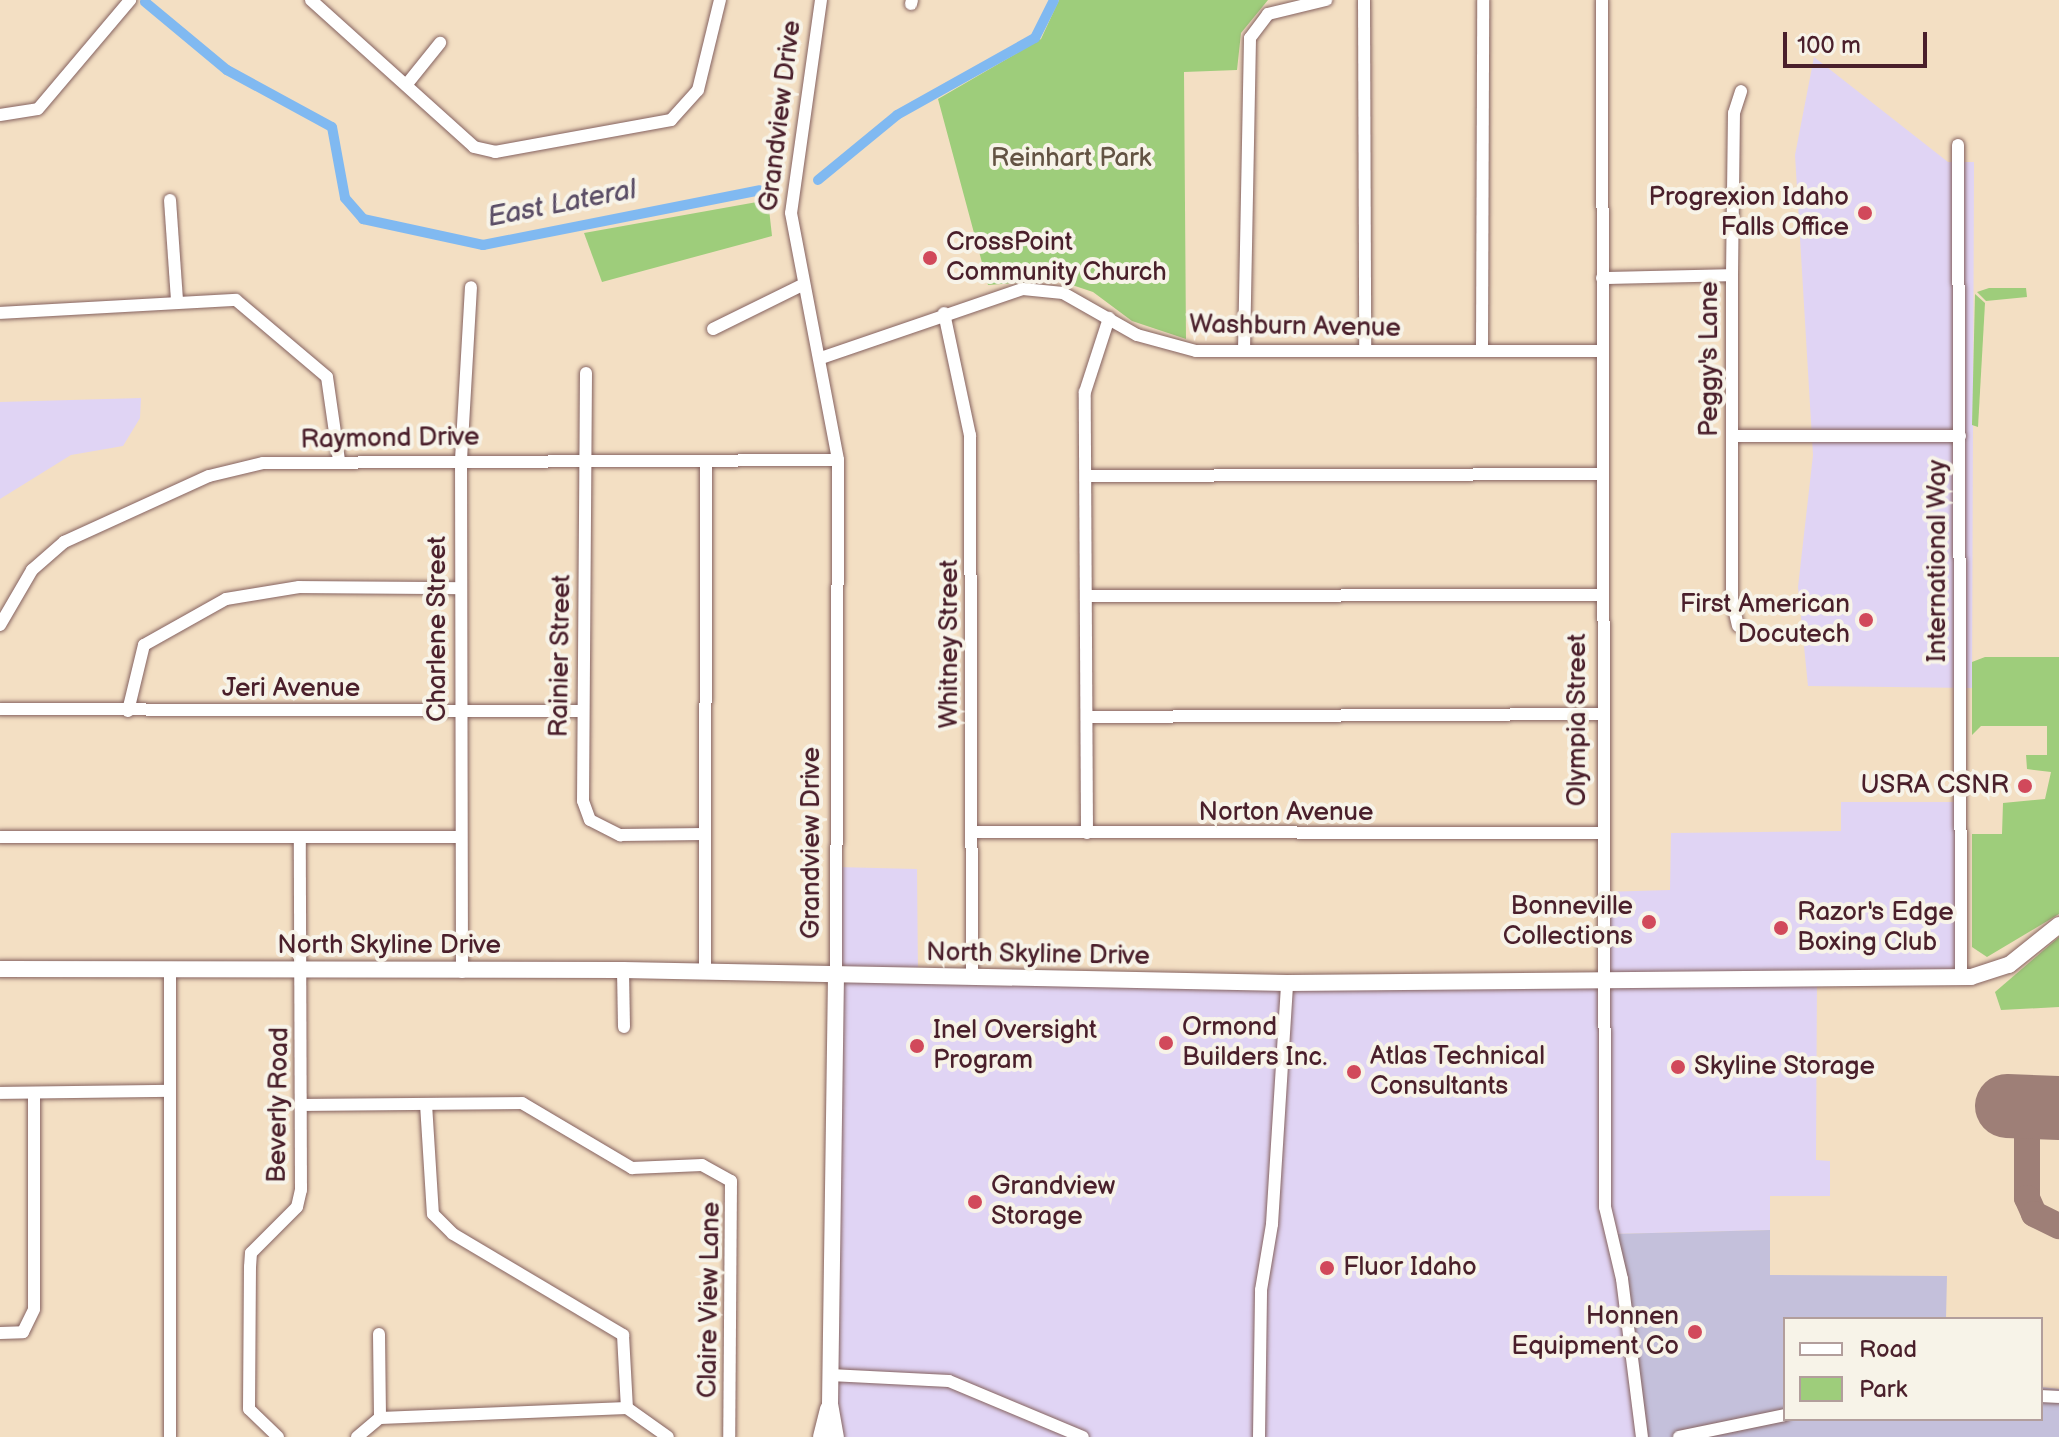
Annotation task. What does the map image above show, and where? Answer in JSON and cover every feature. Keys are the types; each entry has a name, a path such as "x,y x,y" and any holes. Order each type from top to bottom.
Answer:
{"main road":[{"name":"North Skyline Drive","path":"0,969 623,970 1287,983 1961,977 2009,965 2059,925"},
{"name":"Grandview Drive","path":"836,975 830,1375 830,1404 836,1437"},
{"name":"Grandview Drive","path":"821,1437 830,1404"}],"street":[{"path":"0,115 38,109 130,0"},
{"path":"311,0 474,147 495,152 671,120 698,90 720,0"},
{"name":"Grandview Drive","path":"821,0 791,213 800,286 821,358 838,460 836,975"},
{"path":"1244,351 1250,38 1268,14 1326,0"},
{"path":"1364,0 1365,350"},
{"path":"1482,350 1483,0"},
{"name":"Olympia Street","path":"1602,0 1600,833 1605,1207 1622,1279 1642,1437"},
{"path":"407,84 440,43"},
{"name":"Peggy's Lane","path":"1738,626 1732,436 1732,275 1734,113 1741,91"},
{"name":"International Way","path":"1958,145 1961,977"},
{"path":"170,200 177,301"},
{"path":"1602,278 1732,275"},
{"path":"713,329 800,286"},
{"name":"Charlene Street","path":"462,972 461,460 471,287"},
{"name":"Washburn Avenue","path":"821,358 1007,291 1041,289 1080,299 1109,318 1173,347 1244,351 1602,351"},
{"path":"0,313 236,300 327,377 339,460"},
{"name":"Whitney Street","path":"944,313 970,435 972,978"},
{"path":"1087,833 1086,376 1109,318"},
{"name":"Rainier Street","path":"586,373 583,801 590,820 620,835 704,834"},
{"path":"1732,436 1960,436"},
{"name":"Raymond Drive","path":"0,625 32,570 64,542 209,476 263,463 339,460 838,460"},
{"path":"705,972 706,461"},
{"path":"1086,476 1601,474"},
{"path":"128,711 144,645 238,595 299,587 461,588"},
{"path":"1087,596 1601,595"},
{"name":"Jeri Avenue","path":"0,709 582,711"},
{"path":"1089,717 1600,714"},
{"name":"Norton Avenue","path":"972,832 1600,833"},
{"path":"0,837 461,837"},
{"name":"Beverly Road","path":"278,1437 249,1409 250,1267 251,1253 297,1207 304,1105 300,838"},
{"path":"623,970 624,1027"},
{"path":"170,971 170,1437"},
{"path":"1259,1437 1259,1314 1272,1224 1287,983"},
{"path":"0,1093 168,1091"},
{"path":"0,1333 23,1332 34,1309 34,1094"},
{"name":"Claire View Lane","path":"304,1105 522,1103 632,1168 702,1165 731,1181 729,1437"},
{"path":"426,1104 433,1214 453,1234 623,1335 627,1408"},
{"path":"379,1334 380,1418"},
{"path":"830,1375 949,1381 1083,1437"},
{"path":"357,1437 380,1418 627,1408 668,1437"},
{"path":"1679,1437 1783,1415"}],"shaded area":[{"path":"1814,57 1948,162 1974,162 1972,688 1808,686 1798,587 1813,455 1795,155"},
{"path":"141,398 140,418 123,446 71,455 0,499 0,402"},
{"path":"1841,802 1960,802 1961,977 1817,979 1816,1160 1830,1161 1830,1196 1770,1196 1770,1230 1612,1234 1642,1437 836,1437 836,867 917,869 918,976 1601,980 1601,892 1670,890 1671,833 1841,831"},
{"path":"1770,1230 1770,1275 1947,1276 1946,1317 1783,1317 1783,1421 2043,1421 2043,1387 2059,1389 2059,1437 1642,1437 1612,1234"}],"green space":[{"name":"Reinhart Park","path":"1059,0 1268,0 1241,33 1237,70 1184,72 1186,339 1132,321 1093,292 1057,280 988,285 938,99 1041,39"},
{"path":"768,200 772,236 602,282 584,233"},
{"path":"1989,288 2026,288 2027,297 1986,301 1977,292"},
{"path":"1975,294 1985,303 1978,427 1972,425"},
{"path":"1985,657 2059,657 2059,914 1987,957 1972,947 1972,834 2002,834 2003,803 2045,799 2051,772 2027,769 2026,755 2047,755 2047,726 1981,726 1972,735 1972,662"},
{"path":"2059,937 2059,1007 2001,1010 1995,992"}],"waterway":[{"name":"East Lateral","path":"818,180 897,115 1035,38 1054,0"},
{"name":"East Lateral","path":"145,2 227,70 332,127 345,198 363,219 483,245 760,190"}],"taxiway":[{"path":"2045,1108 2027,1124 2027,1198 2034,1214 2059,1226"}],"runway":[{"path":"2007,1106 2059,1108"}],"place":[{"name":"Progrexion Idaho Falls Office","path":"1865,213"},
{"name":"CrossPoint Community Church","path":"930,258"},
{"name":"First American Docutech","path":"1866,620"},
{"name":"USRA CSNR","path":"2025,786"},
{"name":"Bonneville Collections","path":"1649,922"},
{"name":"Razor's Edge Boxing Club","path":"1781,928"},
{"name":"Ormond Builders Inc.","path":"1166,1043"},
{"name":"Inel Oversight Program","path":"917,1046"},
{"name":"Skyline Storage","path":"1678,1067"},
{"name":"Atlas Technical Consultants","path":"1354,1072"},
{"name":"Grandview Storage","path":"975,1202"},
{"name":"Fluor Idaho","path":"1327,1268"},
{"name":"Honnen Equipment Co","path":"1695,1332"}]}
